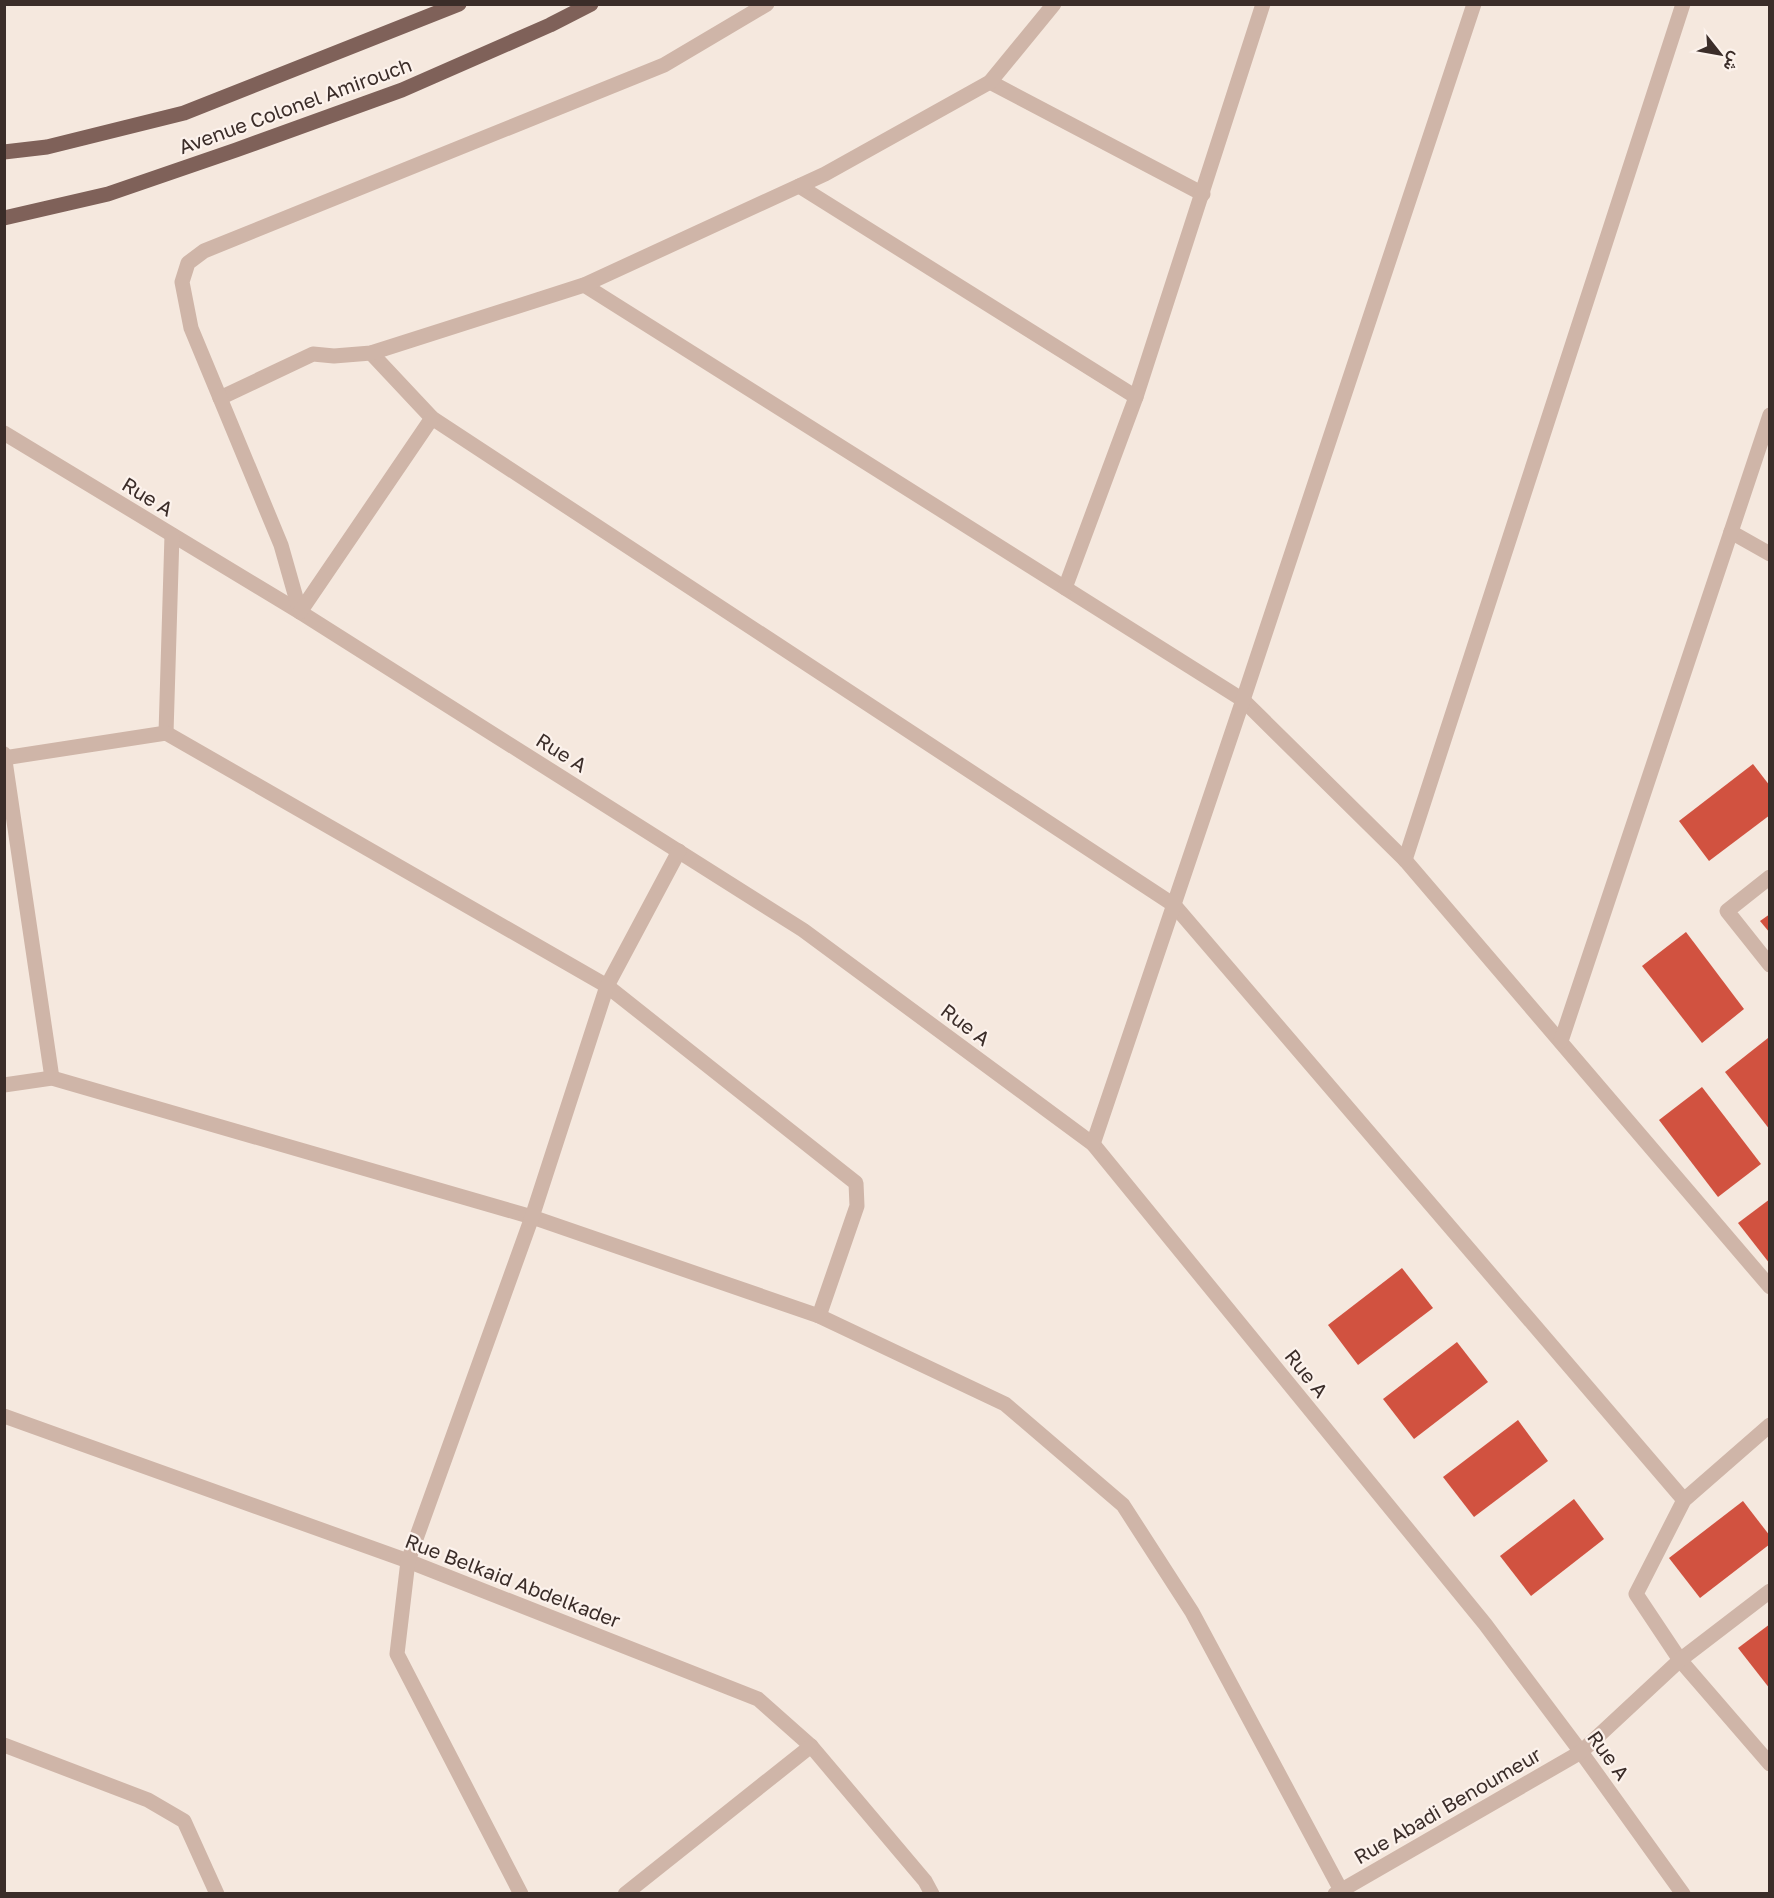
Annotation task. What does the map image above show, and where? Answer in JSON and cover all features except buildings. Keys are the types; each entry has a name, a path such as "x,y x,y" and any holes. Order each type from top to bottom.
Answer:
{"main road":[{"name":"Avenue Colonel Amirouch","path":"4,152 47,147 184,113 459,4"},
{"name":"Avenue Colonel Amirouch","path":"4,218 108,194 402,90 550,25 591,4"}],"street":[{"path":"300,612 281,545 191,328 182,282 188,263 204,251 664,65 767,4"},
{"path":"220,398 313,354 334,356 371,353 584,285 825,174 990,82 1054,4"},
{"path":"1065,588 1136,397 1263,4"},
{"path":"1093,1144 1474,4"},
{"path":"1405,860 1683,4"},
{"path":"990,82 1203,194"},
{"path":"799,186 1136,397"},
{"path":"584,285 1243,700 1405,860 1770,1287"},
{"path":"371,353 432,418 1174,905 1683,1500"},
{"path":"1561,1041 1770,415"},
{"path":"300,612 432,418"},
{"name":"Rue A","path":"4,434 300,612 803,930 1093,1144 1485,1624 1683,1893"},
{"path":"1731,532 1770,554"},
{"path":"166,733 172,535"},
{"path":"52,1078 5,757 166,733 607,986 856,1183 857,1206 819,1316"},
{"path":"521,1893 397,1654 408,1561 532,1216 607,986 679,851"},
{"path":"1770,877 1727,911 1770,966"},
{"path":"4,1085 52,1078 532,1216 819,1316 1005,1404 1122,1505 1192,1612 1340,1892"},
{"name":"Rue Belkaid Abdelkader","path":"4,1416 408,1561 758,1699 811,1746 925,1881 932,1893"},
{"path":"1767,1754 1680,1660 1636,1594 1683,1500 1770,1425"},
{"name":"Rue Abadi Benoumeur","path":"1340,1892 1581,1752 1680,1660 1770,1591"},
{"path":"4,1746 148,1800 184,1821 218,1893"},
{"path":"625,1893 811,1746"}]}
